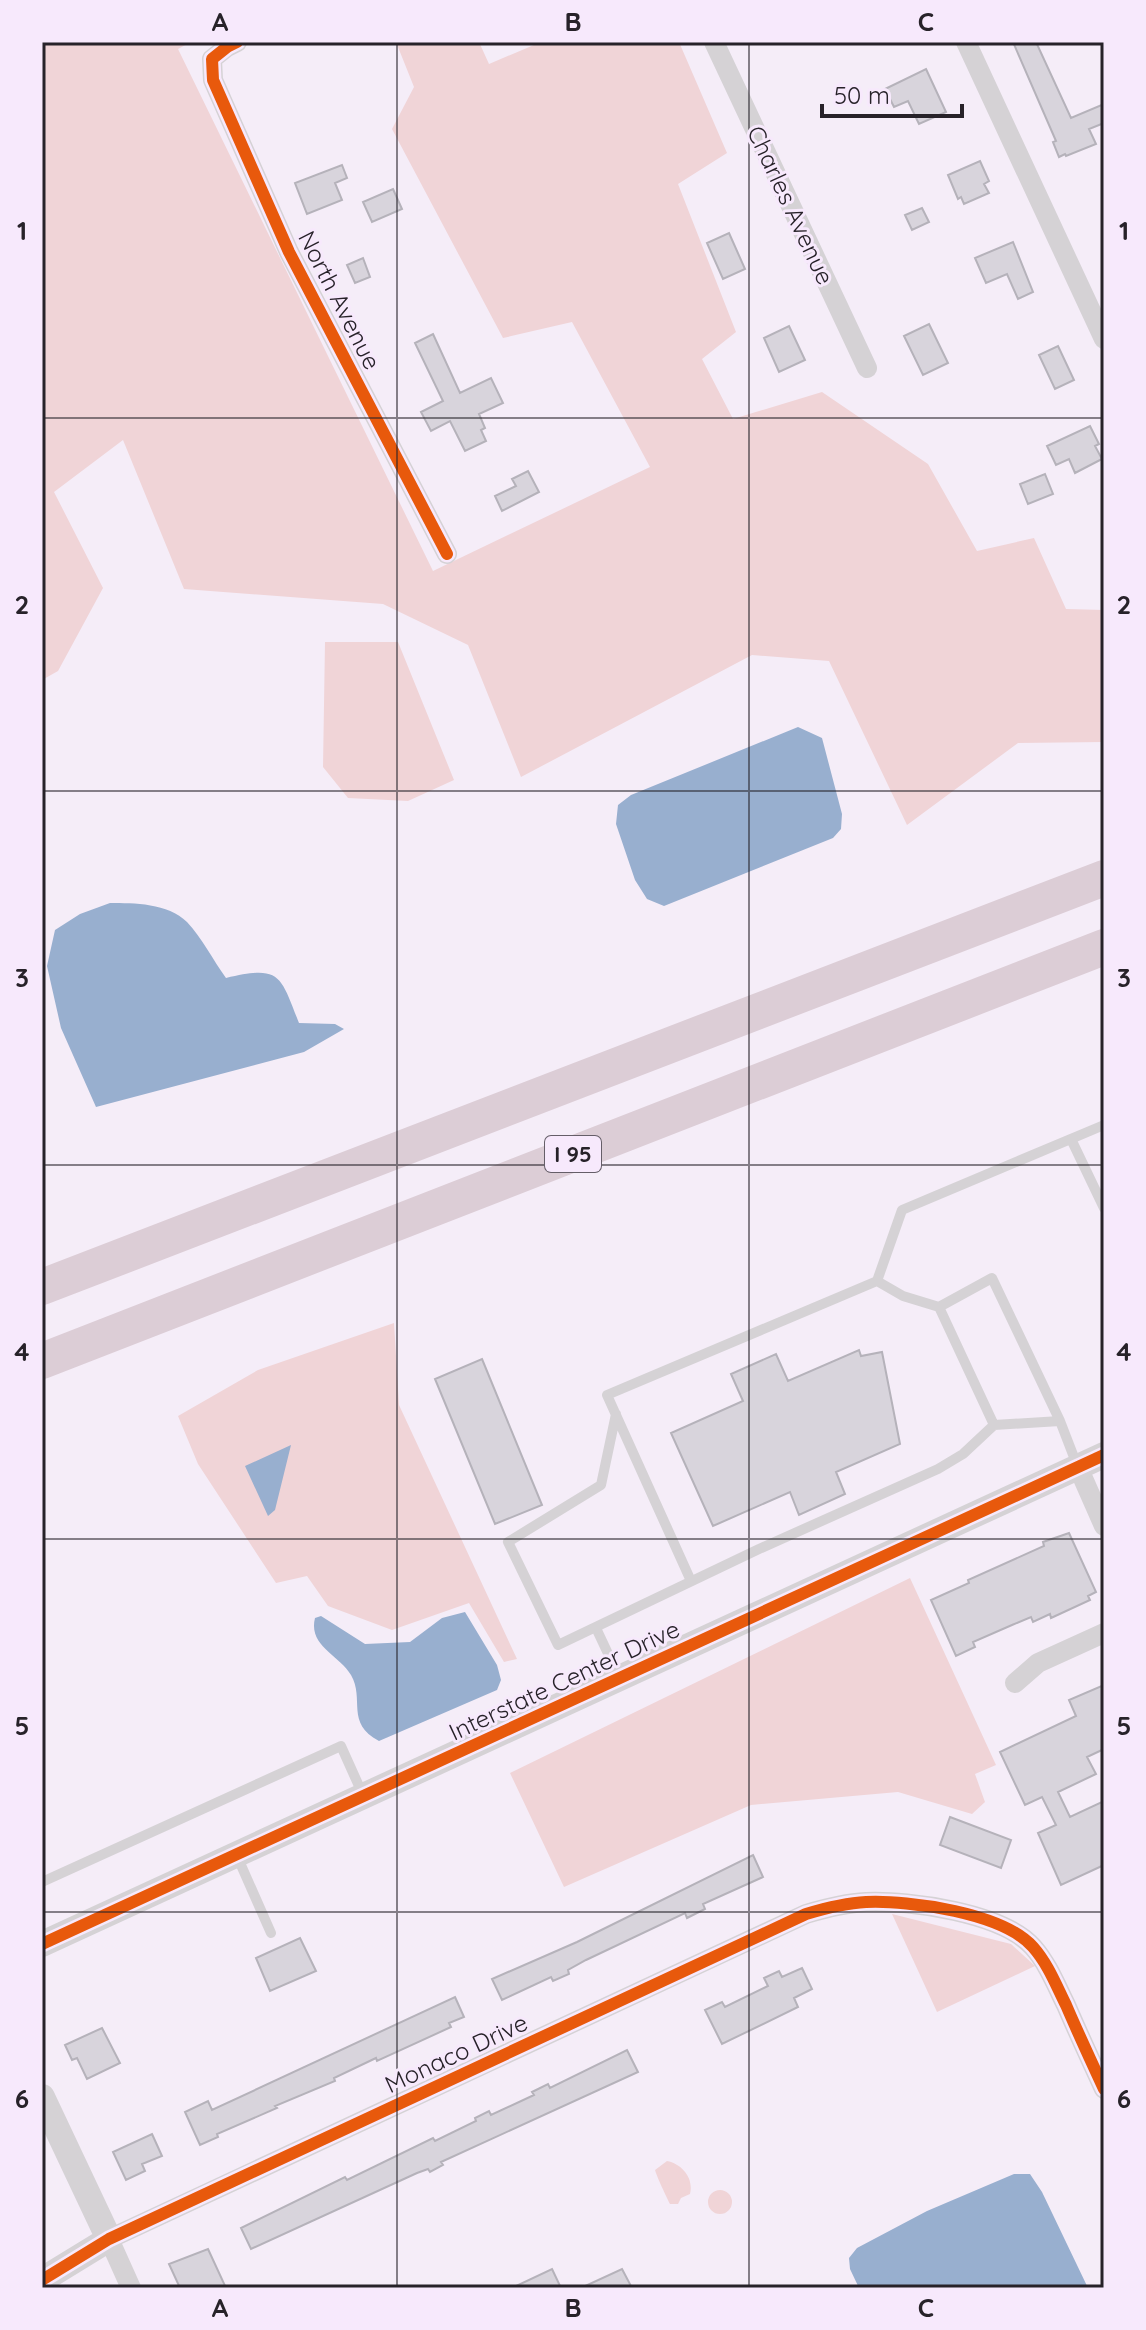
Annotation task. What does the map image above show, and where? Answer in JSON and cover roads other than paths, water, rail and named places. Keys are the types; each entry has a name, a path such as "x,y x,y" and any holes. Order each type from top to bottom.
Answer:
{"highway":[{"path":"42,1287 1104,878"},
{"name":"I 95","path":"42,1361 1104,947"}],"street":[{"name":"North Avenue","path":"237,42 212,59 213,80 289,252 447,554"},
{"name":"Charles Avenue","path":"714,42 867,368"},
{"path":"966,42 1104,339"},
{"name":"Interstate Center Drive","path":"42,1944 1104,1455"},
{"path":"1078,1467 1104,1526"},
{"path":"1015,1683 1038,1663 1104,1633"},
{"name":"Monaco Drive","path":"42,2280 109,2239 806,1914 840,1904 867,1902 928,1906 989,1920 1013,1930 1031,1944 1047,1964 1104,2089"},
{"path":"42,2097 131,2288"}],"lane":[{"path":"691,1581 607,1395 877,1281 902,1210 1104,1125"},
{"path":"1071,1139 1104,1208"},
{"path":"877,1281 903,1296 939,1307 992,1278 1060,1421 1078,1467"},
{"path":"939,1307 994,1425"},
{"path":"616,1414 601,1485 508,1542 558,1645 938,1469 963,1454 994,1425 1060,1421"},
{"path":"596,1628 620,1678"},
{"path":"42,1882 341,1746 364,1795"},
{"path":"236,1855 271,1933"}],"water":[{"path":"798,727 822,738 842,814 841,829 833,838 664,906 647,899 635,880 616,824 618,805 631,795"},
{"path":"110,903 150,905 170,911 187,922 198,935 226,978 268,974 282,984 299,1023 335,1024 344,1029 304,1052 96,1107 61,1028 47,966 55,930 80,914"},
{"path":"291,1445 275,1510 268,1516 245,1466"},
{"path":"465,1612 497,1665 501,1680 497,1690 379,1741 369,1734 359,1719 351,1675 320,1643 314,1628 315,1618 321,1616 365,1644 410,1642 442,1618"},
{"path":"1014,2174 1030,2174 1042,2192 1088,2288 859,2288 850,2269 849,2258 857,2248 927,2211"}]}
